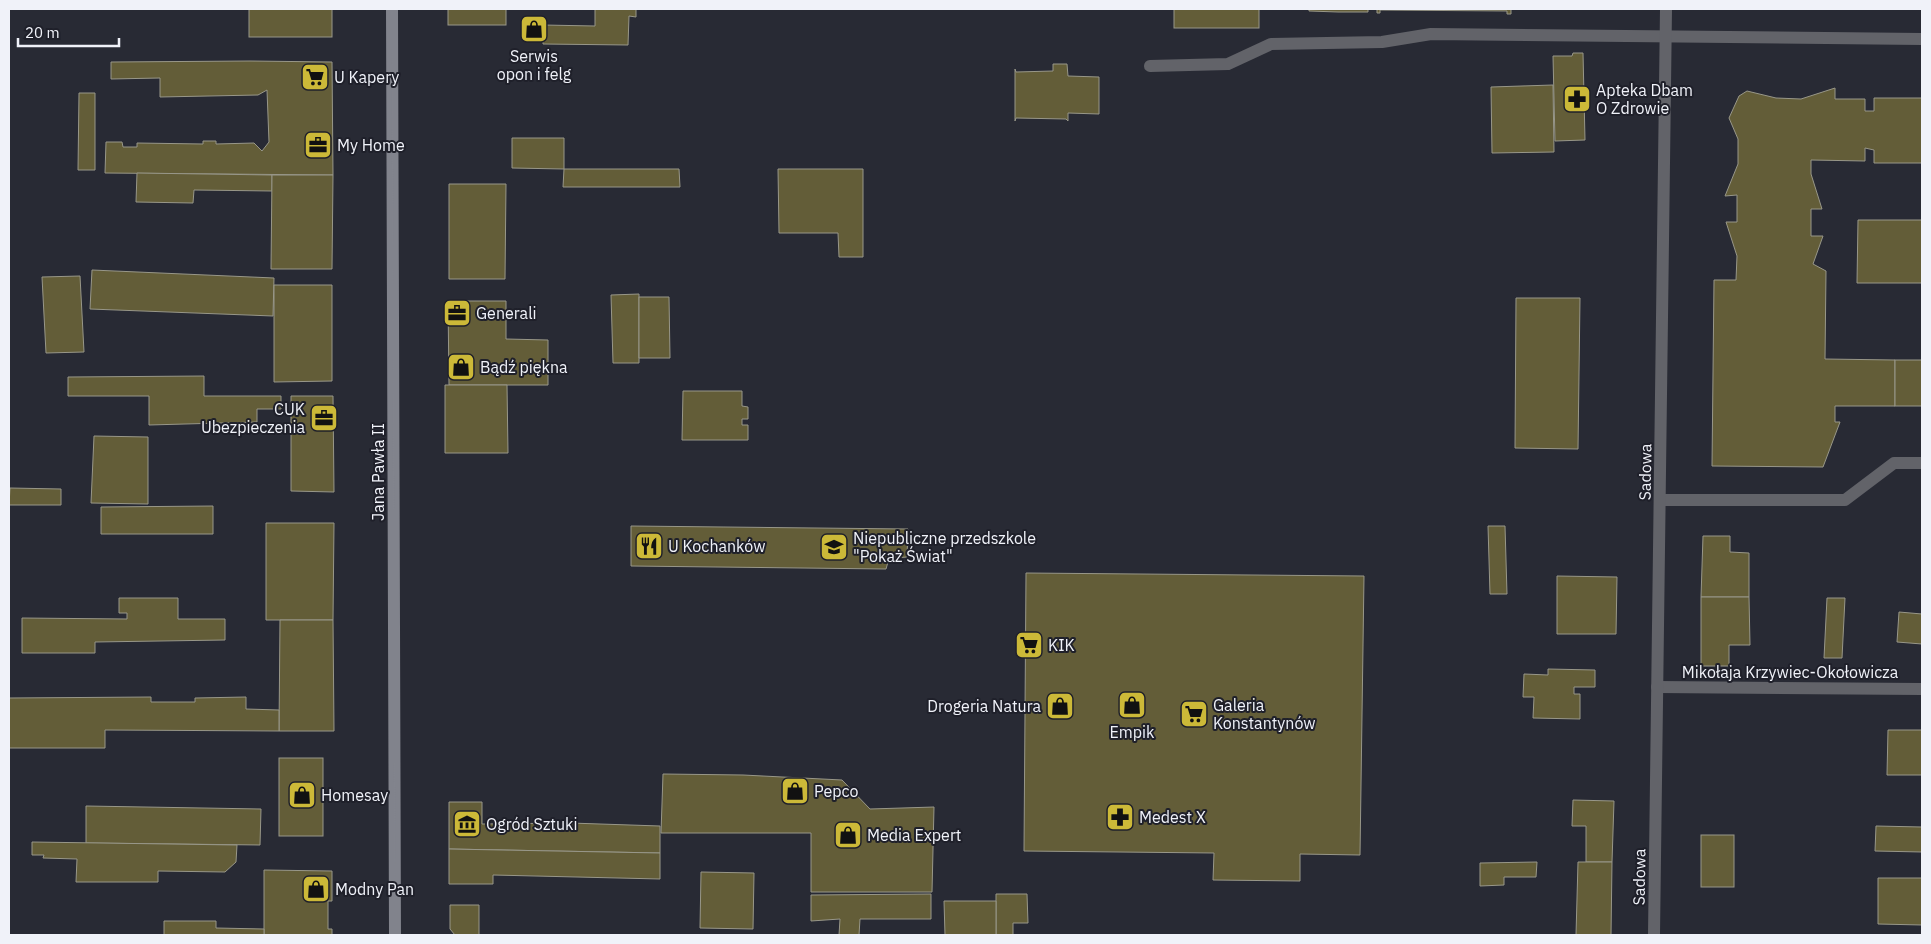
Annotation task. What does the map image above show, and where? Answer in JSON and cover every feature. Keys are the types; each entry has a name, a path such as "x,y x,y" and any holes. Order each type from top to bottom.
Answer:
{"main road":[{"name":"Jana Pawła II","path":"392,9 396,935"}],"street":[{"name":"Sadowa","path":"1654,935 1666,9"},
{"path":"1150,66 1228,64 1271,44 1382,42 1431,34 1922,39"},
{"path":"1660,500 1844,500 1894,463 1922,463"},
{"name":"Mikołaja Krzywiec-Okołowicza","path":"1657,687 1922,689"}],"building":[{"path":"249,9 332,9 332,37 249,37"},
{"path":"448,9 506,9 506,25 448,25"},
{"path":"595,9 636,9 636,17 629,16 628,45 543,44 543,25 595,26"},
{"path":"1174,9 1259,9 1259,28 1174,28"},
{"path":"1309,9 1368,9 1368,12 1309,11"},
{"path":"1377,9 1511,9 1511,14 1507,14 1507,11 1380,10 1380,13 1377,13"},
{"path":"1573,53 1583,53 1585,140 1555,141 1553,56 1572,56"},
{"path":"111,62 332,62 333,175 105,173 106,142 122,142 123,147 137,147 137,143 203,144 203,141 216,141 216,144 254,143 262,151 269,142 267,90 258,95 160,97 160,78 111,79"},
{"path":"1053,64 1067,64 1068,76 1099,77 1099,114 1068,113 1068,121 1066,119 1016,118 1015,121 1015,69 1016,72 1053,71"},
{"path":"1553,85 1554,152 1492,153 1491,87"},
{"path":"1835,88 1835,99 1865,99 1865,111 1874,111 1874,98 1922,98 1922,163 1874,163 1874,150 1865,148 1865,161 1811,160 1811,174 1822,209 1811,209 1811,236 1823,236 1813,264 1826,271 1825,359 1895,360 1895,406 1835,406 1835,422 1840,422 1823,467 1712,466 1714,280 1736,280 1737,256 1726,222 1737,222 1737,195 1725,196 1738,164 1738,139 1729,118 1739,96 1747,91 1776,98 1801,99"},
{"path":"79,93 95,93 95,170 78,170"},
{"path":"512,138 564,138 564,169 512,168"},
{"path":"564,169 679,169 680,187 563,187"},
{"path":"778,169 863,169 863,257 839,257 838,233 779,233"},
{"path":"137,173 272,175 272,191 194,190 193,203 136,202"},
{"path":"272,175 333,175 332,269 271,269"},
{"path":"449,184 506,184 505,279 449,279"},
{"path":"1858,220 1922,220 1922,283 1857,283"},
{"path":"92,270 274,278 273,316 90,309"},
{"path":"80,276 84,352 46,353 42,277"},
{"path":"274,285 332,285 332,381 274,382"},
{"path":"639,294 639,363 613,363 611,295"},
{"path":"639,297 669,297 670,358 639,358"},
{"path":"1516,298 1580,298 1578,449 1515,448"},
{"path":"448,301 506,301 506,339 548,340 548,385 449,385"},
{"path":"1895,360 1922,360 1922,406 1895,406"},
{"path":"204,376 204,396 281,396 281,409 257,409 257,422 149,425 149,396 68,396 68,377"},
{"path":"445,385 507,385 508,453 445,453"},
{"path":"683,391 742,391 742,406 748,407 748,419 742,419 742,425 748,425 748,440 682,440"},
{"path":"291,396 333,396 334,492 291,491"},
{"path":"94,436 148,437 148,504 91,503"},
{"path":"10,488 61,489 61,505 9,505"},
{"path":"213,506 213,534 101,534 101,507"},
{"path":"266,523 334,523 333,620 266,620"},
{"path":"631,526 908,529 907,557 895,558 888,562 886,569 631,566"},
{"path":"1488,526 1505,526 1507,594 1490,594"},
{"path":"1703,536 1730,536 1730,552 1749,553 1749,597 1701,597"},
{"name":"Galeria Konstantynów","path":"1026,573 1364,576 1360,855 1300,854 1300,881 1213,880 1214,853 1024,851"},
{"path":"1557,576 1617,577 1616,634 1557,634"},
{"path":"1701,597 1749,597 1750,645 1729,645 1729,666 1701,666"},
{"path":"119,598 178,598 178,619 225,619 225,640 95,642 95,653 22,653 22,618 127,619 127,613 119,613"},
{"path":"1827,598 1845,598 1842,658 1824,658"},
{"path":"1899,612 1922,614 1922,644 1897,642"},
{"path":"280,620 333,620 334,731 279,731"},
{"path":"1548,669 1595,670 1595,687 1574,687 1574,694 1580,694 1580,719 1533,718 1534,697 1523,697 1524,674 1548,675"},
{"path":"151,697 151,702 195,702 195,698 246,697 246,709 279,710 279,731 105,730 105,748 9,748 9,698"},
{"path":"1888,730 1922,730 1922,775 1887,775"},
{"path":"279,758 323,758 323,836 279,836"},
{"path":"663,774 743,775 842,780 870,809 934,807 932,892 811,892 811,833 661,833"},
{"path":"1573,800 1614,801 1612,862 1586,862 1586,826 1572,826"},
{"path":"449,802 482,802 482,824 570,823 660,826 660,853 449,849"},
{"path":"86,806 261,809 260,845 86,843"},
{"path":"1876,826 1922,827 1922,852 1875,851"},
{"path":"1701,835 1734,835 1734,887 1701,887"},
{"path":"32,842 237,845 236,862 225,872 158,871 158,882 76,882 77,859 43,858 44,855 32,855"},
{"path":"449,849 660,853 660,879 493,875 493,884 449,884"},
{"path":"1537,862 1536,877 1504,877 1504,885 1480,886 1480,863"},
{"path":"1578,862 1612,862 1611,935 1576,935"},
{"path":"264,870 332,871 332,901 328,901 328,929 332,929 332,935 264,935"},
{"path":"701,872 754,873 753,929 700,928"},
{"path":"1878,878 1922,878 1922,925 1878,924"},
{"path":"931,894 931,919 860,919 859,935 839,935 840,919 811,921 811,895"},
{"path":"996,894 1027,894 1028,923 1013,923 1013,935 996,935"},
{"path":"944,901 996,901 996,935 945,935"},
{"path":"450,905 479,905 479,935 455,935 450,929"},
{"path":"164,921 216,921 216,928 264,929 264,935 164,935"}],"tram line":[{"path":"392,9 395,935"}],"place":[{"name":"Serwis opon i felg","path":"534,29"},
{"name":"U Kapery","path":"315,77"},
{"name":"Apteka Dbam O Zdrowie","path":"1577,99"},
{"name":"My Home","path":"318,145"},
{"name":"Generali","path":"457,313"},
{"name":"Bądź piękna","path":"461,367"},
{"name":"CUK Ubezpieczenia","path":"324,418"},
{"name":"U Kochanków","path":"649,546"},
{"name":"Niepubliczne przedszkole \"Pokaż Świat\"","path":"834,547"},
{"name":"KIK","path":"1029,645"},
{"name":"Empik","path":"1132,705"},
{"name":"Drogeria Natura","path":"1060,706"},
{"name":"Galeria Konstantynów","path":"1194,714"},
{"name":"Pepco","path":"795,791"},
{"name":"Homesay","path":"302,795"},
{"name":"Medest X","path":"1120,817"},
{"name":"Ogród Sztuki","path":"467,824"},
{"name":"Media Expert","path":"848,835"},
{"name":"Modny Pan","path":"316,889"}]}
